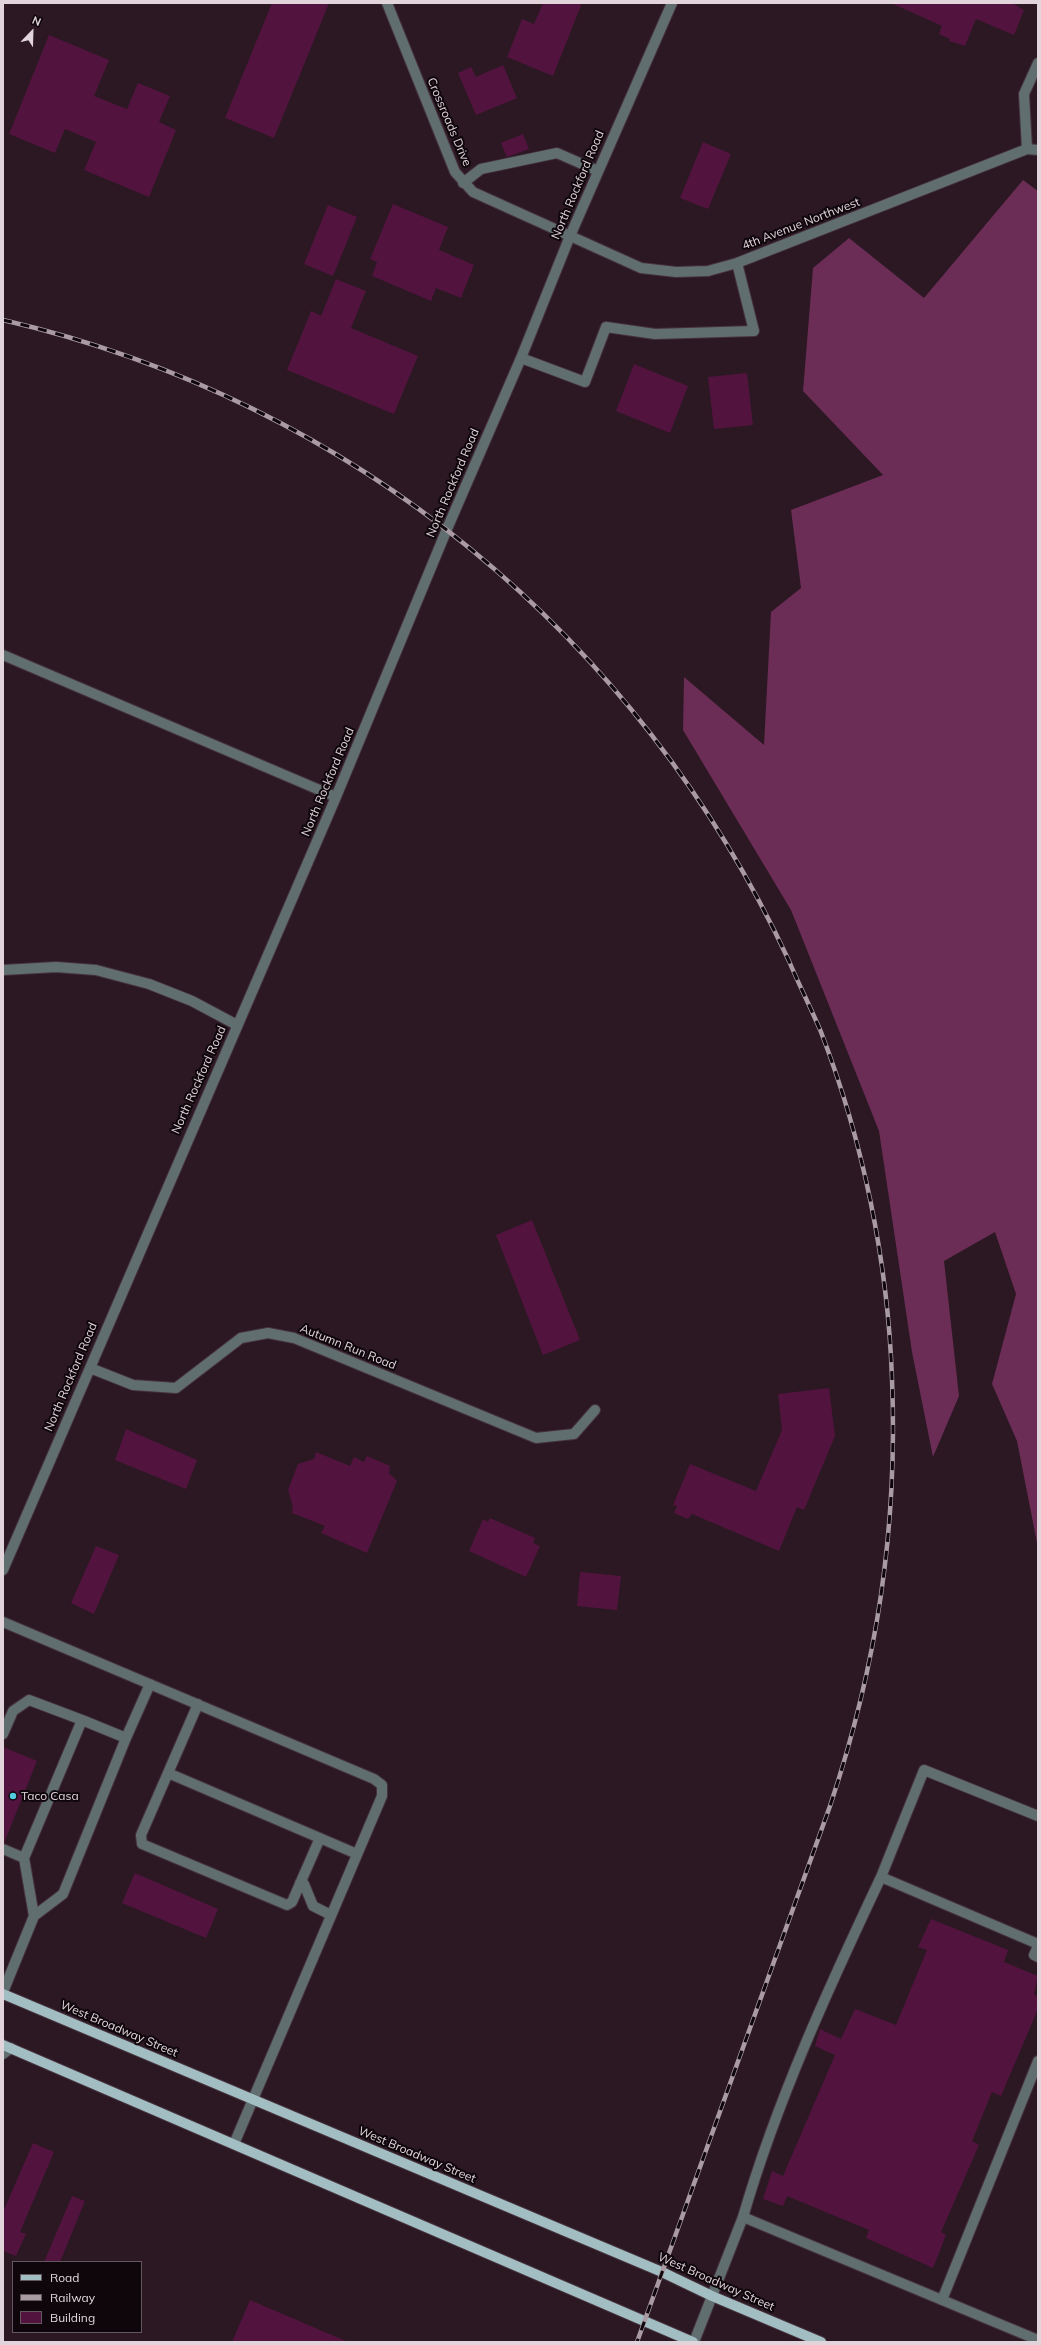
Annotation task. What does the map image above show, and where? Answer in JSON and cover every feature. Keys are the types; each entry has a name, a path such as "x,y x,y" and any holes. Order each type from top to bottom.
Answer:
{"main road":[{"name":"West Broadway Street","path":"3,1993 252,2100 662,2272 712,2296 821,2342"},
{"path":"6,2049 234,2144 693,2342"}],"street":[{"name":"Crossroads Drive","path":"386,3 455,172 463,183 473,192 570,236"},
{"name":"North Rockford Road","path":"3,1570 336,797 447,529 521,358 570,236 672,3"},
{"path":"1027,149 1024,94 1038,63"},
{"name":"4th Avenue Northwest","path":"570,236 641,268 676,272 708,271 737,263 1027,149 1038,150"},
{"path":"463,183 481,169 557,153 598,171"},
{"path":"521,358 585,382 606,326 655,334 754,331 737,263"},
{"path":"3,655 336,797"},
{"path":"3,970 56,967 96,970 148,984 192,1001 237,1025"},
{"name":"Autumn Run Road","path":"90,1368 132,1384 176,1388 241,1338 268,1334 294,1338 536,1438 574,1434 595,1410"},
{"path":"3,1622 374,1779 382,1785 382,1796 234,2144"},
{"path":"3,1993 34,1916 63,1894 126,1738 150,1684"},
{"path":"3,1734 13,1711 30,1700 126,1738"},
{"path":"198,1704 141,1835 142,1844 281,1904 287,1905 292,1902 320,1838"},
{"path":"34,1916 24,1858 82,1720"},
{"path":"693,2342 743,2217 752,2184 783,2103 828,1991 881,1877 924,1770 1038,1816"},
{"path":"168,1773 357,1854"},
{"path":"3,1849 24,1858"},
{"path":"881,1877 1038,1945 1034,1956 1038,1957"},
{"path":"300,1883 304,1884 313,1906 331,1914"},
{"path":"942,2300 1038,2061"},
{"path":"743,2217 1038,2340"}],"shaded area":[{"path":"1023,180 1038,191 1038,1548 1017,1441 992,1384 1016,1294 995,1232 944,1261 959,1396 933,1457 912,1352 879,1131 791,910 683,730 684,677 764,745 771,612 801,588 791,510 883,475 803,391 813,268 849,238 924,298"}],"building":[{"path":"272,3 329,3 274,138 225,118"},
{"path":"543,3 582,3 553,76 507,57 522,19 534,24"},
{"path":"891,3 1012,3 1024,10 1014,35 976,19 965,46 949,41 950,39 939,34 942,26"},
{"path":"49,35 109,60 94,96 127,109 138,83 170,96 159,122 176,130 149,197 84,170 96,142 65,129 55,153 9,134"},
{"path":"503,65 517,98 476,115 458,73 471,67 476,77"},
{"path":"523,134 529,149 507,157 501,143"},
{"path":"703,142 731,154 708,209 680,198"},
{"path":"393,204 448,227 439,250 474,265 461,298 436,288 431,301 372,276 377,262 370,259"},
{"path":"328,205 357,217 333,276 304,264"},
{"path":"336,279 366,291 351,328 418,356 394,414 287,370 311,311 321,316"},
{"path":"634,364 688,386 670,433 616,411"},
{"path":"747,373 753,425 714,429 708,377"},
{"path":"532,1220 580,1340 543,1355 496,1235"},
{"path":"829,1388 835,1436 804,1510 797,1507 779,1551 692,1514 688,1519 674,1513 677,1506 673,1505 690,1464 756,1491 782,1430 778,1394"},
{"path":"126,1429 197,1460 186,1489 115,1460"},
{"path":"316,1452 350,1466 354,1457 364,1462 367,1456 390,1466 389,1473 397,1481 367,1553 321,1533 325,1526 292,1513 293,1507 288,1490 298,1464 314,1459"},
{"path":"490,1518 535,1538 533,1543 540,1546 526,1577 469,1551 483,1519 488,1522"},
{"path":"96,1546 119,1555 94,1614 71,1603"},
{"path":"580,1572 621,1576 617,1610 577,1606"},
{"name":"Taco Casa","path":"3,1747 37,1761 4,1843 3,1843"},
{"path":"135,1873 218,1909 206,1938 122,1903"},
{"path":"931,1919 1008,1950 1004,1962 1038,1976 1034,1994 1038,1997 1038,2009 1001,2096 992,2092 972,2141 979,2145 941,2232 946,2235 933,2268 866,2238 869,2230 787,2196 783,2206 763,2199 772,2171 783,2176 835,2055 815,2046 820,2029 841,2039 855,2009 896,2025 927,1950 918,1947"},
{"path":"33,2143 54,2152 20,2232 26,2234 16,2256 3,2251 3,2212"},
{"path":"72,2196 85,2201 60,2261 44,2261"},
{"path":"250,2300 348,2342 232,2342"}],"railway":[{"path":"3,320 131,357 252,409 366,473 471,549 566,637 652,735 726,843 789,961 821,1032 836,1073 861,1159 871,1202 879,1247 890,1335 893,1434 891,1489 881,1596 872,1648 860,1701 830,1806 637,2342"}],"place":[{"name":"Taco Casa","path":"13,1796"}]}
